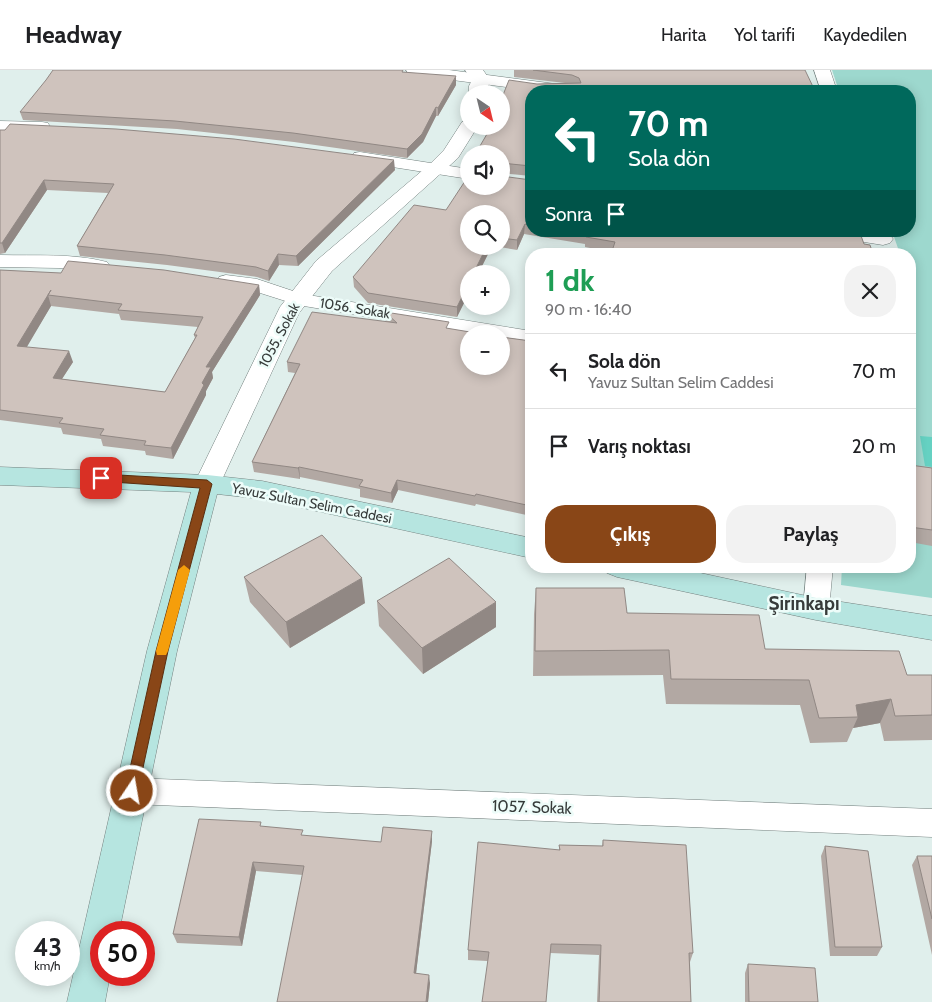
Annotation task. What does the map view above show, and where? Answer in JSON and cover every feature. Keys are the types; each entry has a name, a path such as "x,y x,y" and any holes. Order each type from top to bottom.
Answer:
{"main road":[{"name":"Yavuz Sultan Selim Caddesi","path":"0,476 207,484 262,490 525,547"},
{"path":"86,1002 162,651 207,484"},
{"path":"649,573 816,609 932,628"}],"street":[{"path":"414,70 477,81 525,86"},
{"path":"822,70 827,85"},
{"path":"0,126 62,127"},
{"name":"1055. Sokak","path":"207,484 288,312 324,266 452,154 464,135"},
{"path":"348,156 460,172"},
{"path":"864,237 884,241"},
{"path":"0,261 60,262 118,268"},
{"name":"1056. Sokak","path":"212,279 257,285 298,299 525,336"},
{"path":"816,609 819,573"},
{"name":"1057. Sokak","path":"132,791 932,823"}],"shaded area":[{"path":"832,70 932,70 932,598 841,585 842,573 916,573 916,248 898,248 894,237 916,237 916,85 837,85"},
{"path":"920,436 932,437 932,467 925,466"}],"building":[{"path":"53,70 403,70 402,72 456,76 438,108 436,107 422,134 407,149 293,133 175,121 20,112"},
{"path":"533,70 805,70 812,85 525,85 525,165 510,164 510,145 481,145 486,135 510,135 510,85 507,85 509,80 537,84 581,83 579,78 572,75"},
{"path":"10,124 116,129 234,139 394,160 296,256 278,254 268,271 256,267 165,255 77,246 114,184 44,180 2,243 0,243 0,130 5,130"},
{"path":"510,177 525,179 525,224 517,240 510,239 510,205 460,205 460,255 482,255 478,265 460,265 460,301 457,307 368,293 353,277 414,205 446,210 460,189 460,195 510,195"},
{"path":"586,237 861,237 864,244 870,245 871,248 613,248 615,242"},
{"path":"68,261 164,270 259,285 206,367 211,367 202,383 204,385 171,448 144,445 146,441 100,435 104,429 59,423 63,418 0,410 0,270 61,273","holes":["51,290 48,295 122,304 118,310 203,317 194,335 197,335 165,392 53,378 69,351 17,346"]},
{"path":"312,312 397,323 385,312 449,322 446,328 460,330 460,375 510,375 510,338 525,340 525,505 397,480 391,493 359,486 363,480 299,467 252,462 300,364 287,362"},
{"path":"916,466 932,468 932,530 916,528"},
{"path":"322,535 362,578 286,622 244,577"},
{"path":"449,558 496,602 422,648 377,601"},
{"path":"536,588 624,588 627,613 759,615 765,649 899,651 907,675 932,675 932,715 895,716 891,699 856,705 858,717 819,718 809,680 671,679 669,650 535,651"},
{"path":"199,819 261,822 260,826 303,830 301,835 381,842 383,827 432,831 414,973 429,975 426,1002 277,1002 304,866 253,862 239,937 173,934"},
{"path":"603,840 686,845 693,953 689,953 691,1002 599,1002 601,945 551,944 546,1002 482,1002 489,952 468,950 478,842 560,850 559,845 603,846"},
{"path":"825,846 868,851 882,947 835,947"},
{"path":"917,856 932,856 932,919"},
{"path":"748,964 815,968 818,1002 749,1002"}],"slow traffic":[{"path":"162,651 184,570"}],"district":[{"name":"Şirinkapı","path":"804,603"}],"route":[{"path":"101,478 207,484 162,651 132,791"}]}
